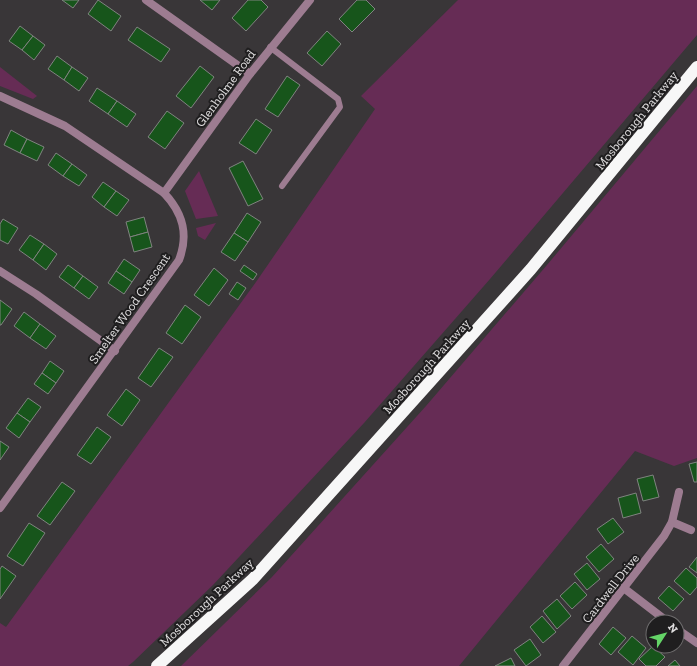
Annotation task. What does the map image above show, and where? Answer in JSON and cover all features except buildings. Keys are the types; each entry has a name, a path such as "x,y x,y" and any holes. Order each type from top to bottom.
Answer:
{"highway":[{"name":"Mosborough Parkway","path":"157,666 258,573 531,269 697,67"}],"street":[{"path":"146,0 250,74"},
{"name":"Glenholme Road","path":"164,194 270,47 310,0"},
{"name":"Smelter Wood Crescent","path":"0,96 65,126 164,194 175,204 180,216 184,233 183,248 179,260 115,351 0,508"},
{"path":"0,271 36,294 115,351"},
{"name":"Cardwell Drive","path":"563,666 625,589 664,536 672,522 679,492"},
{"path":"672,522 691,530"},
{"path":"625,589 658,614"},
{"path":"685,635 697,643"}],"lane":[{"path":"270,47 338,98 340,107 282,186"}],"shaded area":[{"path":"458,0 697,0 697,35 490,279 364,423 213,585 133,662 128,666 0,666 0,623 6,627 256,282 375,109 361,96"},
{"path":"0,67 37,96 33,99 0,86"},
{"path":"697,86 697,458 674,466 635,451 459,666 181,666 272,577 426,406 547,265"},
{"path":"199,171 218,216 196,219 185,191"},
{"path":"216,223 205,240 198,236 196,228"}]}
